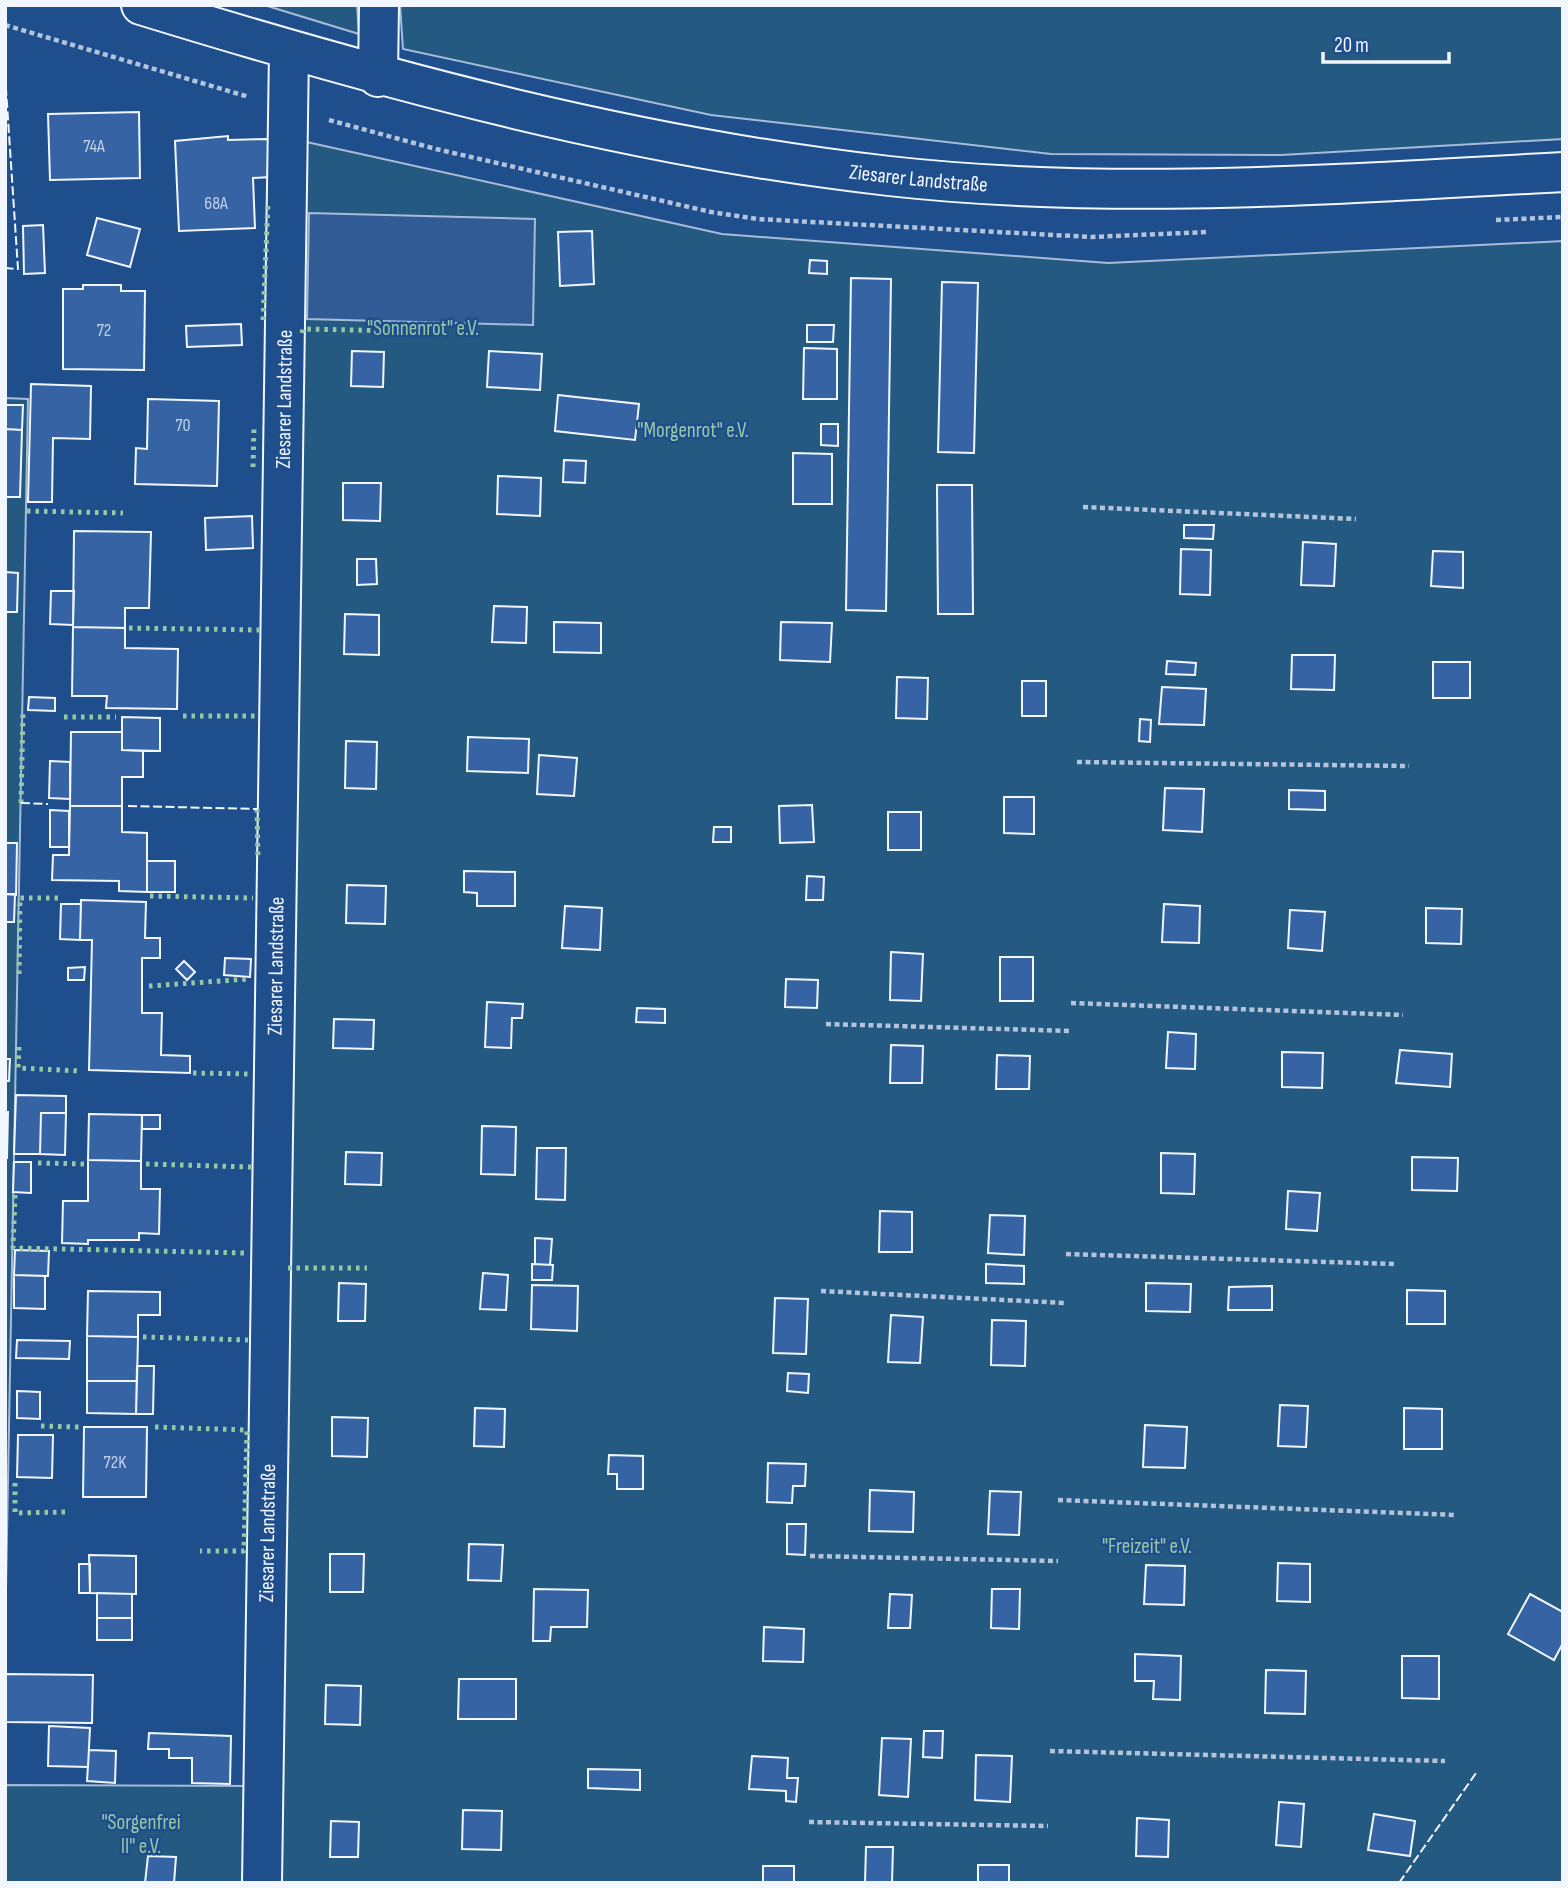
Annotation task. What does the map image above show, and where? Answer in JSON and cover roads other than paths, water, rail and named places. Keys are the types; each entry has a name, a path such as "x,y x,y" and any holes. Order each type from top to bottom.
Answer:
{"street":[{"name":"Ziesarer Landstraße","path":"141,5 378,77 608,131 716,152 892,176 1104,188 1283,187 1563,172"},
{"path":"378,77 379,5"},
{"name":"Ziesarer Landstraße","path":"262,1883 289,51"}],"park label":[{"name":"\"Sonnenrot\" e.V.","path":"423,328"},
{"name":"\"Morgenrot\" e.V.","path":"693,430"},
{"name":"\"Freizeit\" e.V.","path":"1147,1546"},
{"name":"\"Sorgenfrei II\" e.V.","path":"141,1834"}]}
